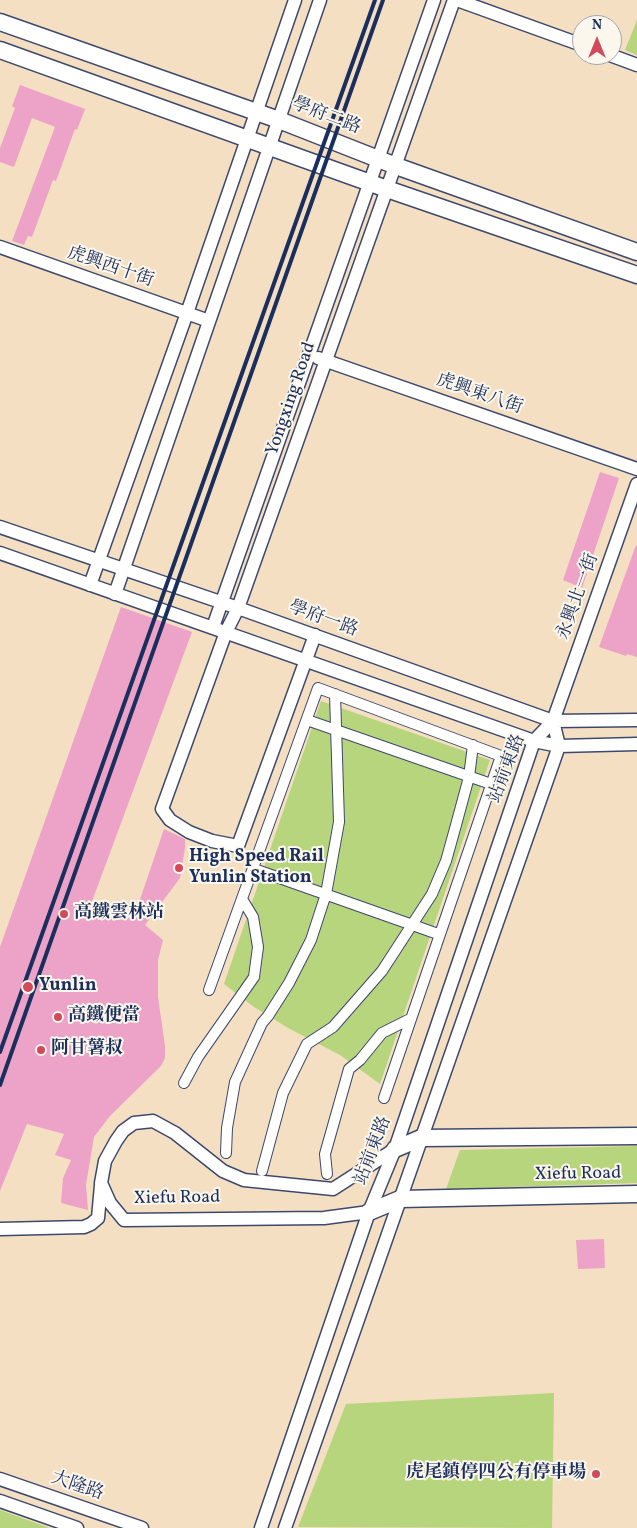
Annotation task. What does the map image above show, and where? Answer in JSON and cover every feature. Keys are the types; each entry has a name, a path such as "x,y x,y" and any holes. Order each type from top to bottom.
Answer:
{"street":[{"path":"90,585 188,314 295,0"},
{"path":"114,594 320,0"},
{"name":"Yongxing Road","path":"213,627 434,0"},
{"path":"456,0 572,41"},
{"name":"Yongxing Road","path":"306,660 238,846 212,841 189,832 170,820 162,809 226,632 238,608 324,360 456,0"},
{"name":"學府二路","path":"0,22 258,112 396,166 637,252"},
{"path":"0,50 387,189 637,275"},
{"path":"622,59 637,65"},
{"name":"虎興西十街","path":"0,247 209,321"},
{"name":"虎興東八街","path":"309,354 637,469"},
{"name":"永興北一街","path":"553,721 637,484"},
{"name":"學府一路","path":"0,527 221,602 553,721 637,720"},
{"path":"0,553 534,741 559,746 637,744"},
{"path":"306,660 315,635"},
{"path":"209,990 318,688 501,756 438,934 384,1098"},
{"path":"226,1153 226,1128 234,1082 262,1023 289,982 311,940 326,894 339,822 338,731 335,694"},
{"path":"307,720 491,784"},
{"name":"站前東路","path":"261,1528 369,1212 395,1150 534,741 553,721"},
{"name":"站前東路","path":"553,721 559,746"},
{"path":"262,1171 283,1093 307,1044 333,1027 382,971 432,894 446,861 468,777 473,745"},
{"path":"285,1528 559,746"},
{"path":"254,869 438,934"},
{"path":"184,1083 198,1057 254,977 258,947 253,917 242,899"},
{"path":"327,1174 325,1154 349,1069 360,1060 382,1033 410,1019"},
{"name":"Xiefu Road","path":"637,1136 421,1138 395,1150 333,1189 244,1180 222,1171 175,1133 153,1121 134,1123 123,1131 105,1160 102,1182 110,1203 124,1220 324,1218 369,1212 400,1199 637,1194"},
{"path":"0,1229 84,1227 92,1224 98,1218 102,1182"},
{"name":"大隆路","path":"0,1479 142,1528"},
{"path":"0,1501 78,1528"}],"green space":[{"path":"637,20 637,55 625,50"},
{"path":"321,701 490,760 380,1084 340,1055 288,1028 254,1007 224,984"},
{"path":"637,1146 637,1183 446,1189 460,1150"},
{"path":"554,1393 552,1528 298,1527 346,1404"},
{"path":"0,1510 50,1528 0,1528"}],"building":[{"path":"20,85 85,109 77,130 75,129 56,181 53,180 32,237 28,236 24,245 12,241 55,127 32,118 14,167 0,162 0,148 15,108 12,106"},
{"path":"600,472 619,478 582,588 563,580"},
{"path":"636,545 637,657 627,654 626,656 599,647"},
{"name":"高鐵雲林站","path":"121,607 192,632 91,904 133,920 164,829 185,839 185,848 180,878 145,925 163,940 158,960 158,997 165,1058 161,1066 110,1116 94,1137 86,1185 88,1210 61,1203 63,1178 71,1160 55,1155 64,1134 27,1124 0,1191 0,947"},
{"path":"604,1239 605,1268 578,1269 576,1240"}],"railway":[{"path":"0,1052 375,0"},
{"path":"0,1085 383,0"}],"place":[{"name":"High Speed Rail Yunlin Station","path":"179,868"},
{"name":"高鐵雲林站","path":"64,914"},
{"name":"Yunlin","path":"28,987"},
{"name":"高鐵便當","path":"58,1017"},
{"name":"阿甘薯叔","path":"41,1050"},
{"name":"虎尾鎮停四公有停車場","path":"596,1474"}]}
